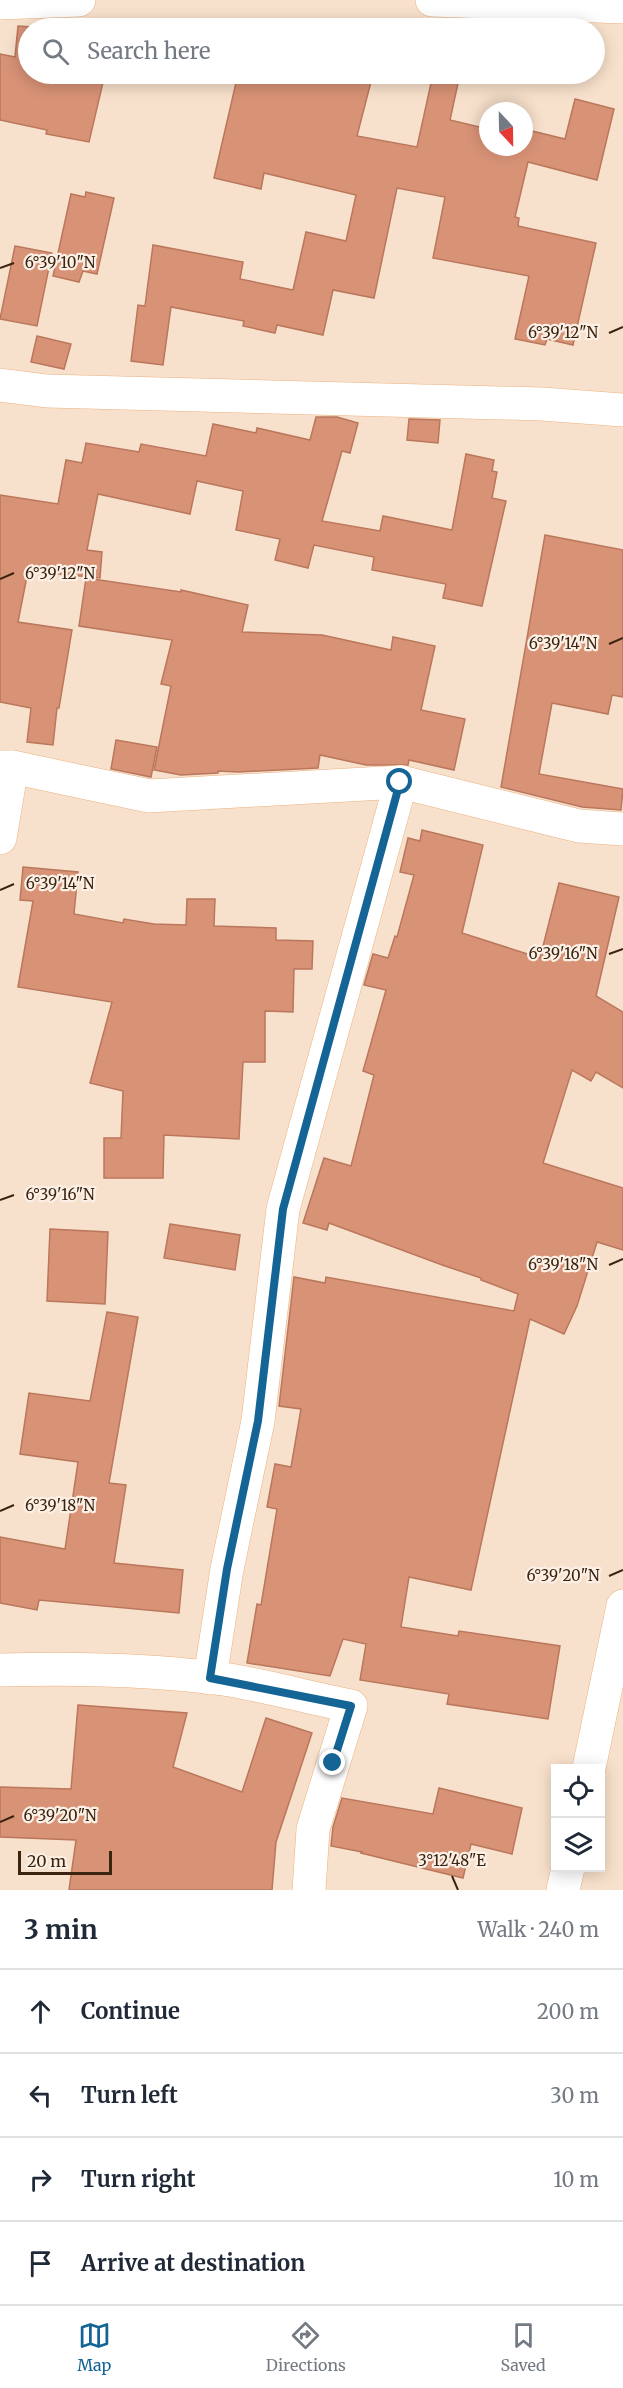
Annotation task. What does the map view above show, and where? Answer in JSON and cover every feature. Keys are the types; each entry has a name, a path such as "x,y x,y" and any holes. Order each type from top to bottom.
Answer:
{"street":[{"path":"0,3 79,0"},
{"path":"432,0 619,5"},
{"path":"0,385 47,391 530,404 623,410"},
{"path":"0,838 6,767 149,796 400,782 579,826 623,829"},
{"path":"210,1678 227,1569 258,1421 283,1209 400,782"},
{"path":"590,1764 622,1613"},
{"path":"0,1670 54,1668 210,1678 351,1706 313,1829 309,1890"},
{"path":"563,1890 567,1872"}],"building":[{"path":"18,26 18,84 103,84 89,142 46,134 47,130 0,120 0,54 15,57"},
{"path":"236,84 370,84 357,136 417,147 431,84 458,84 450,120 479,127 479,156 533,156 533,131 565,139 575,99 614,109 597,180 528,162 515,217 519,218 518,226 596,243 573,345 547,339 545,345 515,339 529,276 433,258 445,197 397,188 374,298 333,290 323,335 277,325 275,333 243,326 244,321 171,307 163,365 131,361 138,305 145,306 153,245 243,262 240,279 293,290 306,232 346,241 356,195 264,173 261,189 214,178"},
{"path":"86,192 114,198 97,274 83,271 79,282 53,276 71,194 85,197"},
{"path":"15,246 52,253 37,326 0,319"},
{"path":"37,336 71,344 64,369 31,362"},
{"path":"316,417 337,417 358,423 350,453 342,451 322,521 380,531 383,516 452,530 466,454 494,460 492,471 497,472 492,498 506,501 482,606 443,598 446,584 372,570 374,557 314,545 308,568 275,560 280,539 236,530 243,491 197,481 190,514 98,494 87,550 102,552 100,578 28,571 18,622 72,630 59,708 57,708 53,745 27,742 31,708 0,702 0,495 58,504 66,460 82,463 86,443 139,452 141,444 206,456 213,424 256,433 257,428 310,440"},
{"path":"409,419 440,420 438,443 407,440"},
{"path":"545,535 623,550 623,697 612,695 608,714 552,703 539,774 623,789 621,810 582,807 501,787"},
{"path":"86,578 181,592 181,590 248,605 242,632 322,635 391,650 393,637 435,646 421,710 465,719 454,770 409,760 408,765 366,765 320,755 318,768 218,771 218,773 181,775 154,770 171,686 161,684 172,640 79,626"},
{"path":"116,740 157,747 151,777 111,769"},
{"path":"422,830 483,845 462,933 540,958 559,883 619,897 596,996 623,1012 623,1088 596,1072 591,1081 572,1070 543,1163 623,1188 623,1250 597,1242 577,1306 564,1334 530,1319 471,1590 409,1577 401,1627 458,1636 459,1631 560,1646 548,1719 447,1704 449,1694 360,1680 366,1644 343,1639 330,1676 247,1663 257,1604 261,1605 277,1509 267,1507 275,1464 291,1467 301,1409 279,1406 294,1277 325,1283 326,1277 514,1311 518,1294 481,1280 481,1278 329,1223 327,1230 303,1223 324,1158 351,1166 374,1075 363,1071 386,990 364,985 373,954 388,958 395,936 397,937 414,875 400,872 408,838 420,841"},
{"path":"23,867 78,872 74,914 123,923 124,919 154,924 186,925 187,899 215,899 214,926 276,928 276,940 313,941 312,969 294,969 293,1012 265,1011 265,1062 243,1062 239,1139 164,1135 163,1178 104,1178 104,1138 121,1138 123,1091 90,1083 112,1002 18,987 33,901 20,900"},
{"path":"170,1224 240,1235 235,1270 164,1258"},
{"path":"50,1229 108,1232 105,1304 47,1301"},
{"path":"107,1312 138,1317 109,1483 126,1485 114,1563 183,1570 179,1613 39,1600 37,1610 0,1603 0,1537 65,1549 78,1462 20,1454 29,1393 90,1401"},
{"path":"78,1705 187,1713 173,1767 242,1792 266,1718 312,1733 276,1842 272,1890 69,1890 76,1840 0,1837 0,1787 71,1789"},
{"path":"439,1788 522,1808 512,1854 471,1844 463,1878 331,1846 333,1827 342,1798 433,1814"}],"route":[{"path":"333,1763 351,1706 210,1678 227,1569 258,1421 283,1209 400,782"}]}
